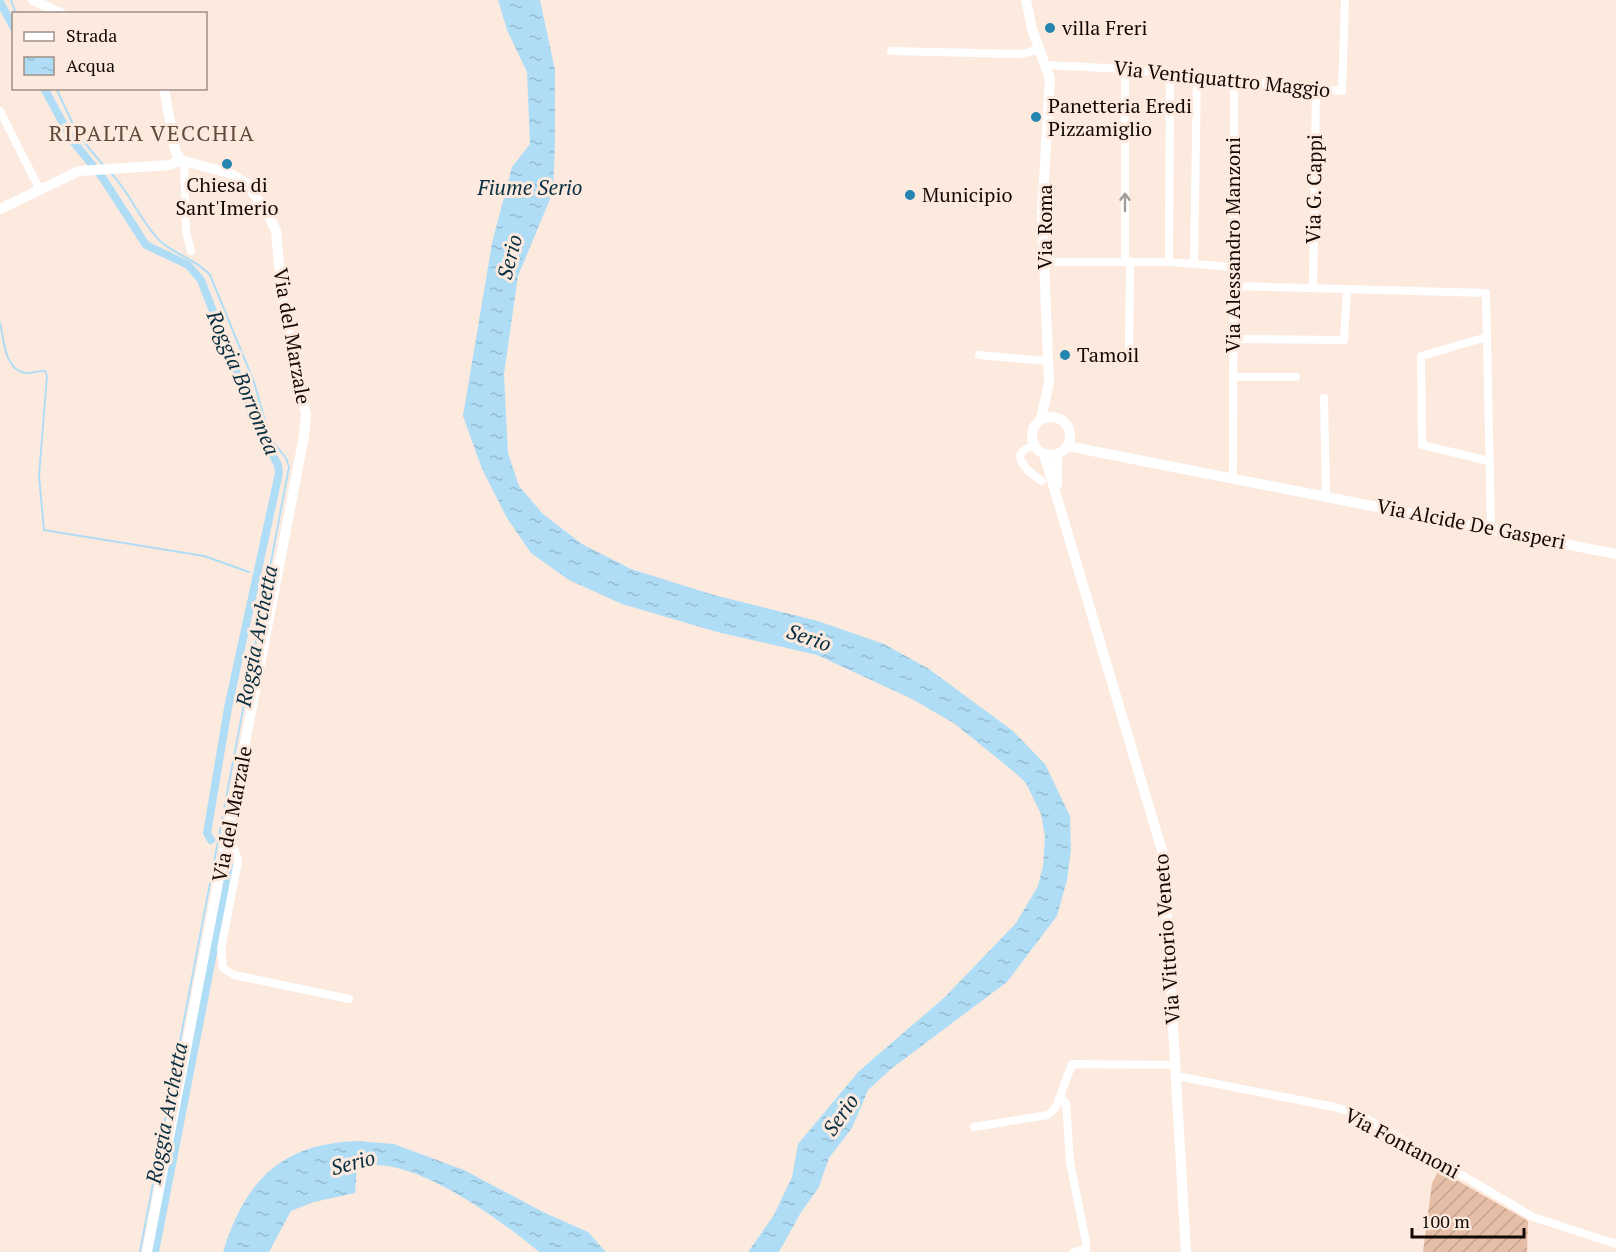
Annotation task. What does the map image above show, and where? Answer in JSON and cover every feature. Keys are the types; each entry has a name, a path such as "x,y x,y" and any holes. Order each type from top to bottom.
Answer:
{"street":[{"path":"33,0 58,12"},
{"path":"891,51 1023,54 1039,49 1026,11 1026,0"},
{"name":"Via Ventiquattro Maggio","path":"1046,65 1125,69 1342,91 1345,0"},
{"name":"Via Roma","path":"1039,49 1046,65 1050,97 1042,211 1048,389"},
{"path":"1125,69 1129,357"},
{"path":"1169,262 1170,73"},
{"path":"1194,263 1197,76"},
{"name":"Via Alessandro Manzoni","path":"1233,477 1234,81"},
{"name":"Via G. Cappi","path":"1313,288 1316,89"},
{"path":"164,90 175,150 182,162 186,232 191,251"},
{"path":"0,111 39,188"},
{"path":"0,209 39,188 87,169 170,165 182,162"},
{"name":"Via del Marzale","path":"147,1252 304,436 306,415 283,307 276,231 254,191 235,176 182,162"},
{"path":"1044,262 1169,262 1232,267"},
{"path":"1232,286 1486,293 1491,528"},
{"path":"1233,339 1344,339 1347,289"},
{"path":"1487,337 1420,357 1422,445 1489,460"},
{"path":"979,355 1048,361"},
{"path":"1233,377 1296,377"},
{"path":"1048,389 1054,417"},
{"path":"1048,389 1041,418 1033,428 1034,446 1044,454 1058,496"},
{"path":"1324,398 1326,495"},
{"path":"1041,418 1054,417 1065,423 1068,428 1067,446 1057,454 1044,454"},
{"name":"Via Alcide De Gasperi","path":"1068,428 1098,450"},
{"path":"1034,446 1026,448 1021,462 1023,468 1042,481"},
{"name":"Via Alcide De Gasperi","path":"1067,446 1098,450 1616,554"},
{"path":"1057,454 1058,496"},
{"name":"Via Vittorio Veneto","path":"1058,496 1163,854 1186,1252"},
{"path":"226,845 234,848 238,861 221,949 223,968 234,975 349,999"},
{"name":"Via Fontanoni","path":"1060,1097 1071,1064 1176,1070 1334,1107 1359,1115 1533,1217 1616,1245"},
{"path":"974,1127 1042,1118 1053,1111 1060,1097 1066,1103 1070,1162 1085,1233 1086,1249 1074,1252"}],"shaded area":[{"path":"1439,1170 1528,1221 1527,1252 1423,1252 1432,1183"}],"water":[{"name":"Fiume Serio","path":"498,0 540,0 555,70 553,192 518,276 504,374 508,453 519,486 543,514 582,544 631,569 714,595 818,621 884,644 929,669 1013,731 1045,764 1070,816 1071,850 1067,880 1057,916 1007,982 891,1069 868,1090 852,1128 829,1158 819,1187 800,1214 779,1252 748,1252 774,1215 792,1177 798,1144 859,1071 945,997 1016,923 1038,886 1043,866 1045,837 1041,814 1026,783 1013,771 955,724 912,699 817,655 717,632 622,604 569,580 531,553 507,518 482,469 463,416 492,243 512,167 530,144 527,72 507,30"},
{"name":"Serio","path":"357,1141 394,1144 464,1170 545,1213 588,1232 606,1252 539,1252 502,1223 453,1192 427,1178 402,1169 378,1165 357,1167 355,1193 314,1202 291,1211 269,1252 223,1252 242,1205 269,1171 307,1150 330,1144"}],"waterway":[{"name":"Roggia Archetta","path":"11,0 15,12"},
{"name":"Roggia Borromea","path":"0,2 12,24"},
{"name":"Roggia Borromea","path":"45,90 72,140 102,177 146,245 188,265 201,280 257,426 278,465 279,473 228,708 207,833 211,840"},
{"name":"Roggia Archetta","path":"57,90 78,135 104,166"},
{"name":"Roggia Archetta","path":"110,172 160,241 210,275 254,382 270,438 286,458 289,467 140,1252"},
{"path":"0,323 6,353 13,366 25,373 45,371 47,376 39,476 44,530 204,556 249,572"},
{"name":"Roggia Borromea","path":"155,1252 230,866"}],"place":[{"name":"villa Freri","path":"1050,28"},
{"name":"Panetteria Eredi Pizzamiglio","path":"1036,117"},
{"name":"Chiesa di Sant'Imerio","path":"227,164"},
{"name":"Municipio","path":"910,195"},
{"name":"Tamoil","path":"1065,355"}],"district":[{"name":"RIPALTA VECCHIA","path":"152,133"}]}
